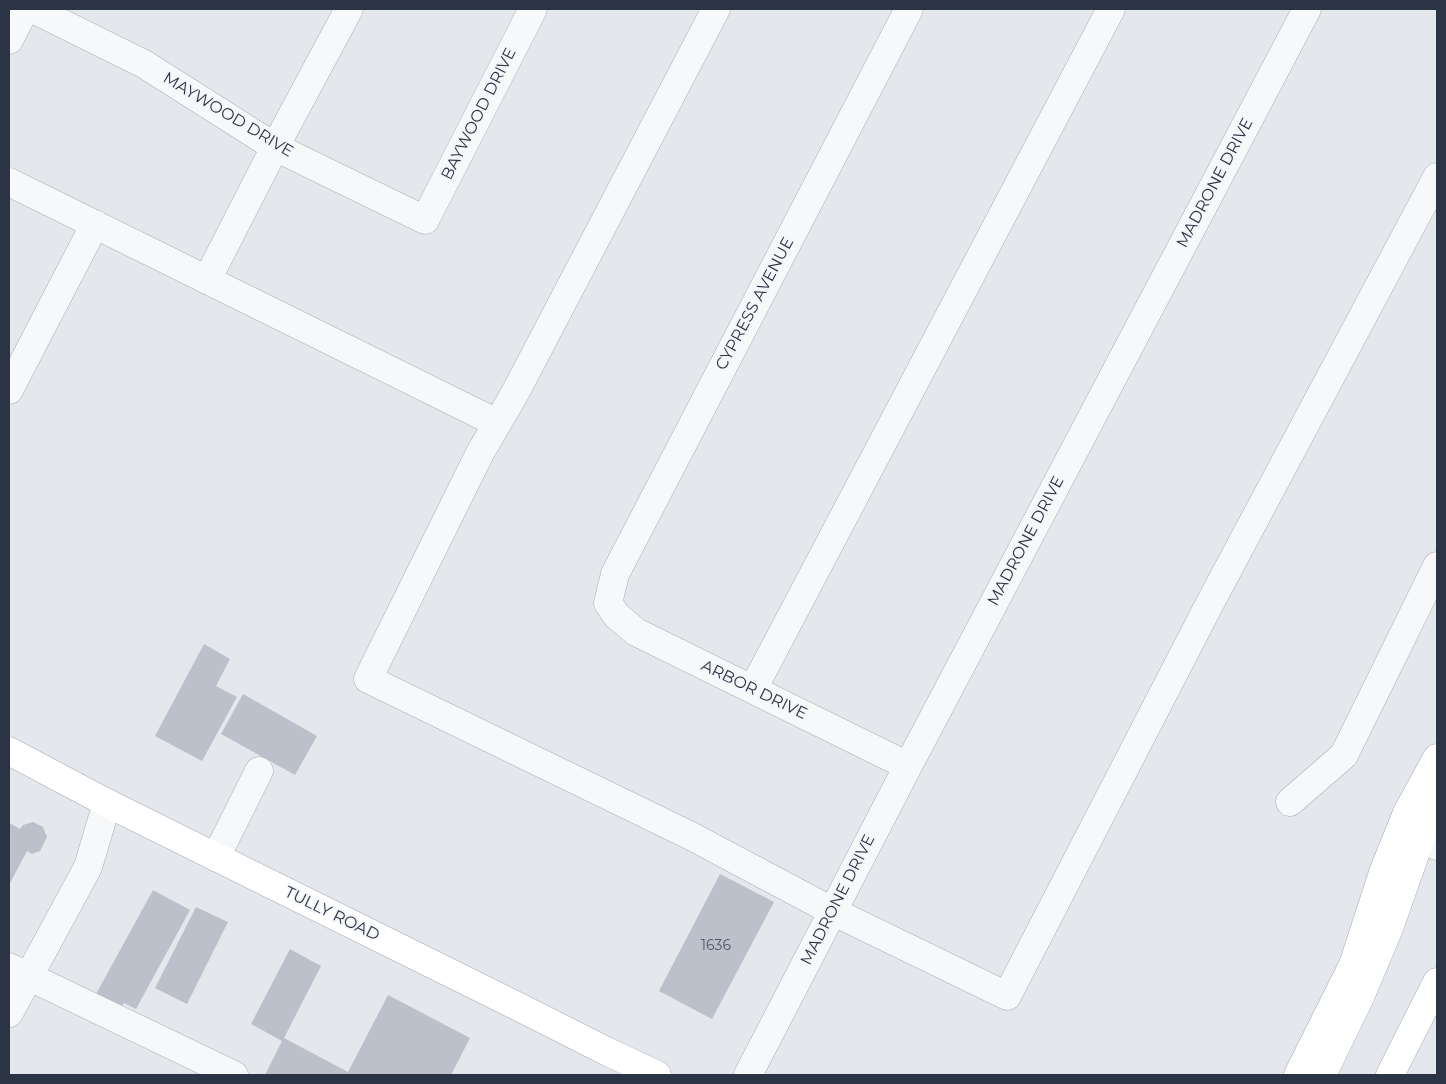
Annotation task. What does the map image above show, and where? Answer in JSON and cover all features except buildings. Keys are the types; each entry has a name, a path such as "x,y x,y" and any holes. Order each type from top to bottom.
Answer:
{"main road":[{"name":"TULLY ROAD","path":"9,751 107,803 657,1075"},
{"path":"1298,1075 1353,965 1387,862 1407,813 1437,758"},
{"path":"1322,1075 1360,997 1428,842 1437,779"},
{"path":"1390,1075 1437,982"}],"street":[{"path":"9,40 26,9"},
{"name":"MAYWOOD DRIVE","path":"33,9 144,64 275,147 424,220"},
{"path":"207,280 349,9"},
{"name":"BAYWOOD DRIVE","path":"424,220 533,9"},
{"path":"716,9 520,384 476,462 368,679 691,836 832,911 1007,996 1209,605 1437,177"},
{"name":"CYPRESS AVENUE","path":"608,603 615,574 909,9"},
{"path":"753,689 1111,9"},
{"name":"MADRONE DRIVE","path":"748,1075 908,766 1307,9"},
{"path":"9,182 497,423"},
{"path":"9,390 95,224"},
{"path":"1290,802 1344,755 1437,566"},
{"name":"ARBOR DRIVE","path":"608,603 617,616 636,632 908,766"},
{"path":"216,857 259,771"},
{"path":"9,1013 19,972 88,867 107,803"},
{"path":"19,972 234,1075"}]}
